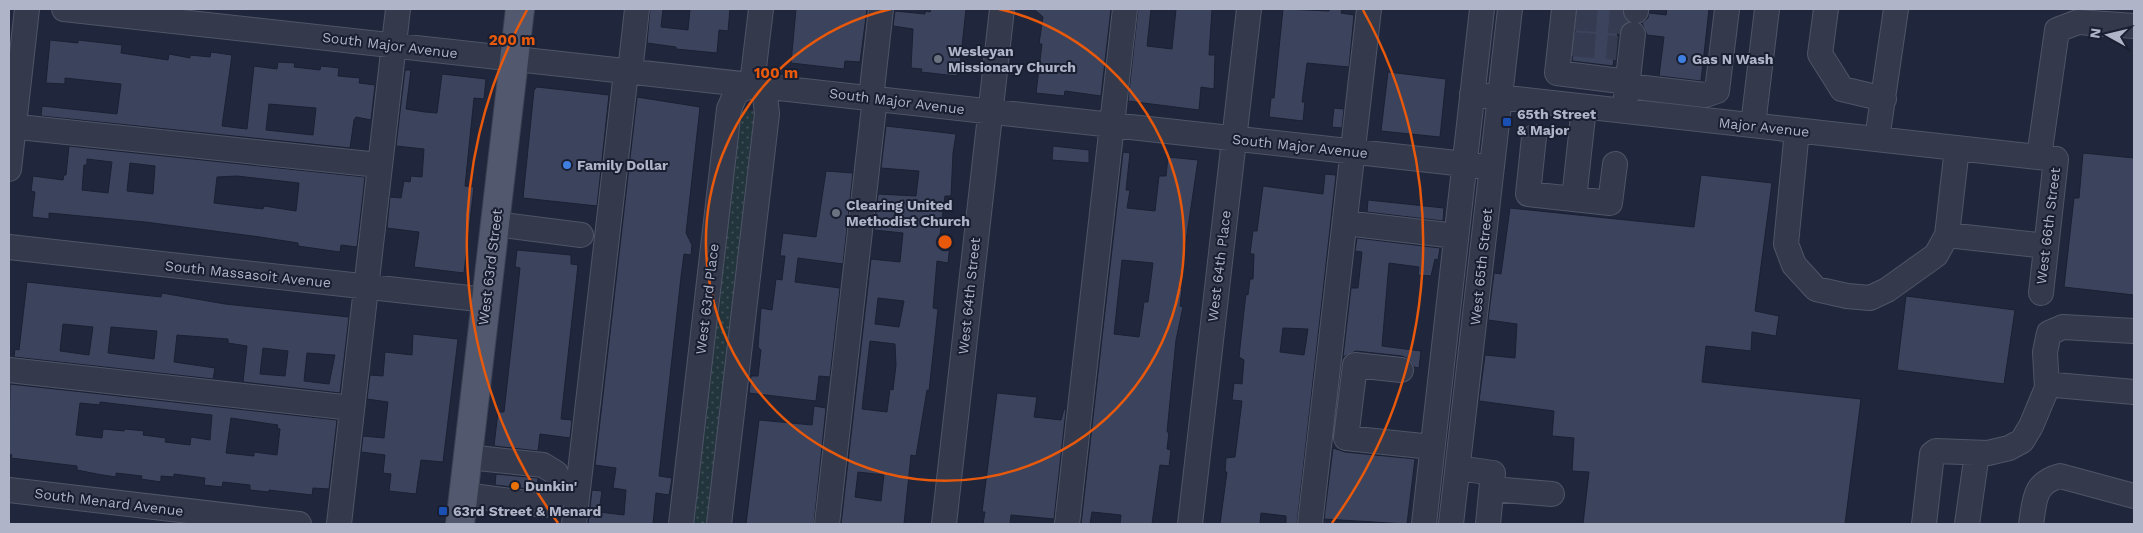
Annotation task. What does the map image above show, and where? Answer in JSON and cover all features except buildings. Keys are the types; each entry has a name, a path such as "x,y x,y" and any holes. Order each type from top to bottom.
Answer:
{"main road":[{"name":"West 63rd Street","path":"460,524 520,9"}],"street":[{"path":"9,169 11,126 27,9"},
{"name":"South Major Avenue","path":"64,9 1492,167"},
{"path":"339,524 398,9"},
{"path":"574,524 636,9"},
{"path":"719,524 767,114 765,96 752,84 761,9"},
{"path":"827,524 881,9"},
{"name":"West 64th Street","path":"944,524 1002,9"},
{"path":"1067,524 1125,9"},
{"name":"West 64th Place","path":"1190,524 1249,9"},
{"path":"1310,524 1369,9"},
{"name":"West 65th Street","path":"1424,524 1482,9"},
{"name":"West 65th Street","path":"1451,524 1510,9"},
{"path":"1567,14 1566,43 1557,73 1706,95 1717,91 1727,9"},
{"path":"1753,126 1767,9"},
{"path":"1826,9 1820,54 1842,89 1884,99"},
{"path":"1877,139 1896,9"},
{"name":"West 66th Street","path":"2041,293 2046,246 2048,158 2058,30 2078,22 2134,26"},
{"path":"1624,111 1628,84 1631,30"},
{"name":"West 63rd Place","path":"681,524 729,109 736,93 752,84"},
{"name":"Major Avenue","path":"1472,94 2048,158"},
{"path":"1574,199 1584,107"},
{"path":"11,126 380,165"},
{"path":"1797,130 1786,244 1794,265 1816,289 1847,296 1870,298 1887,290 1936,255 1947,235 1957,148"},
{"path":"1534,137 1528,194 1610,203 1615,164"},
{"path":"1345,223 1456,236"},
{"path":"495,224 581,235"},
{"path":"1947,235 2046,246"},
{"name":"South Massasoit Avenue","path":"9,248 486,300"},
{"path":"1924,524 1932,454 1936,452 1988,454 2009,448 2022,441 2031,426 2047,388 2045,352 2049,333 2063,327 2134,332"},
{"path":"1401,370 1355,365 1346,438 1432,447"},
{"path":"9,370 352,408"},
{"path":"2047,388 2055,384 2134,392"},
{"path":"1967,524 1977,453"},
{"path":"464,495 544,505 555,497 558,490 556,473 543,465 468,457"},
{"path":"1458,468 1493,473 1488,524"},
{"path":"2031,524 2038,488 2048,479 2060,476 2134,496"},
{"path":"1492,489 1552,494"},
{"name":"South Menard Avenue","path":"9,490 299,524"}],"shaded area":[{"path":"734,109 757,111 710,524 686,524"}],"tunnel":[{"path":"1573,18 1634,23"},
{"path":"1571,44 1617,48"}],"place":[{"name":"Wesleyan Missionary Church","path":"938,59"},
{"name":"Gas N Wash","path":"1682,59"},
{"name":"65th Street & Major","path":"1507,122"},
{"name":"Family Dollar","path":"567,165"},
{"name":"Clearing United Methodist Church","path":"836,213"},
{"name":"Dunkin'","path":"515,486"},
{"name":"63rd Street & Menard","path":"443,511"}]}
